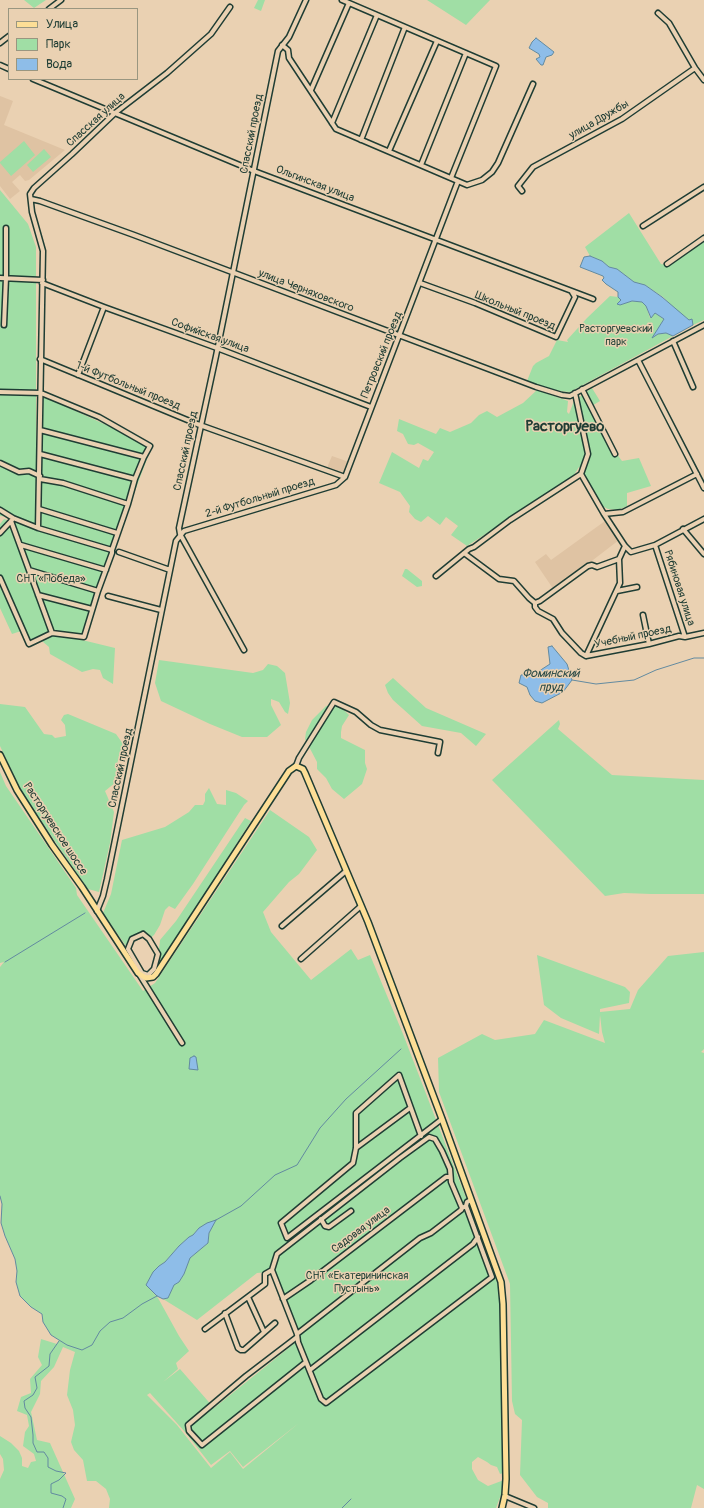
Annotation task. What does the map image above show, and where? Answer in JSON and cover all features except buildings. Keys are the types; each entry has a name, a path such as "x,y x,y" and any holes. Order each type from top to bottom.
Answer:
{"main road":[{"name":"Расторгуевское шоссе","path":"0,755 17,790 138,974"},
{"path":"138,974 146,978 153,977 156,974 284,778 292,768 296,766 303,769 306,773 361,906 442,1119 501,1282 503,1304 505,1496 502,1508"}],"street":[{"path":"50,8 61,0"},
{"name":"Спасский проезд","path":"97,911 103,896 145,699 176,541 180,534 179,528 278,51 289,36 306,0"},
{"path":"342,0 496,66 451,178"},
{"path":"311,90 349,3"},
{"name":"Спасская улица","path":"31,200 30,194 34,188 115,113 167,73 211,34 230,7"},
{"path":"658,13 669,23 695,68 703,73 704,80"},
{"path":"332,124 377,15"},
{"path":"361,140 405,27"},
{"path":"0,43 8,37"},
{"path":"389,152 437,41"},
{"path":"282,45 288,50 289,58 336,129 467,185 482,180 492,172 498,163 533,84"},
{"path":"421,165 466,53"},
{"name":"улица Дружбы","path":"522,191 518,186 532,167 622,119 695,68"},
{"name":"Ольгинская улица","path":"35,80 254,171 593,299"},
{"name":"Петровский проезд","path":"345,478 458,181"},
{"path":"643,226 704,187"},
{"path":"31,200 32,212 42,251 40,477 38,528"},
{"name":"улица Черняховского","path":"31,200 40,201 555,394 570,396 575,393"},
{"path":"4,325 6,228"},
{"path":"667,264 704,238"},
{"name":"Софийская улица","path":"0,278 42,281 104,307 217,348 371,407"},
{"name":"Школьный проезд","path":"420,283 556,337 575,297 572,292"},
{"path":"78,375 104,307"},
{"path":"436,576 458,557 510,520 581,474 588,454 575,393 704,325"},
{"path":"673,341 693,387"},
{"name":"1-й Футбольный проезд","path":"40,360 201,426 345,478"},
{"path":"638,360 704,488"},
{"path":"582,389 615,454"},
{"path":"0,392 41,393 99,417 150,446 135,479 84,637 52,633 30,644 0,578"},
{"path":"40,430 144,457"},
{"path":"40,454 135,479"},
{"path":"0,463 19,472 28,471 40,477 128,504"},
{"path":"581,474 604,514 630,552 655,544 704,518"},
{"path":"604,514 623,512 697,474"},
{"name":"2-й Футбольный проезд","path":"180,534 184,531 336,485 345,478"},
{"path":"39,509 118,533"},
{"path":"0,510 12,520 112,552"},
{"path":"0,533 12,520"},
{"path":"12,520 52,633"},
{"path":"683,529 704,554"},
{"path":"180,534 244,650"},
{"name":"Рябиновая улица","path":"655,544 685,637"},
{"path":"21,545 106,570"},
{"path":"586,656 591,642 620,583 619,559 625,546"},
{"path":"119,552 170,570"},
{"name":"Учебный проезд","path":"464,553 499,579 514,581 535,603 535,607 538,611 553,619 562,632 581,653 586,656 649,644 679,636 685,637 704,633"},
{"path":"535,603 540,601 588,566 592,565 597,567 619,559"},
{"path":"29,570 98,591"},
{"path":"617,591 637,587"},
{"path":"38,595 92,609"},
{"path":"108,596 162,610"},
{"path":"642,615 649,644"},
{"path":"296,766 302,753 334,702 356,712 371,725 380,730 440,742 438,753"},
{"path":"282,926 346,871"},
{"path":"301,959 361,906"},
{"path":"143,934 149,939 158,954 154,969 148,975 142,973 128,949 132,939 143,934"},
{"path":"138,974 182,1043"},
{"path":"421,1136 399,1075 356,1113 356,1148 353,1163 281,1223 288,1238 421,1136 442,1119"},
{"path":"356,1148 410,1108"},
{"path":"492,1277 478,1237 450,1177 452,1174 442,1151 435,1139 429,1137 277,1254 272,1270 321,1399 326,1403 492,1277 497,1271"},
{"name":"Садовая улица","path":"282,1299 311,1280 446,1177 450,1177"},
{"path":"306,1362 202,1445 189,1431 188,1425 246,1376 420,1238 431,1233 461,1210 467,1202 471,1200"},
{"path":"321,1219 325,1226 329,1227 351,1211"},
{"path":"310,1370 473,1244 478,1237"},
{"path":"205,1328 265,1284 266,1272 272,1270"},
{"path":"248,1296 264,1332"},
{"path":"225,1313 238,1348 241,1350 244,1350 276,1323"},
{"path":"505,1496 534,1508"}],"shaded area":[{"path":"0,96 13,101 4,125 65,150 29,180 25,181 20,175 12,182 20,191 10,199 0,186"},
{"path":"332,456 349,462 344,476 326,470"},
{"path":"605,521 619,540 554,590 535,562 546,554 551,560"}],"green space":[{"path":"24,0 46,0 34,8"},
{"path":"258,0 265,0 261,11 254,8"},
{"path":"427,0 490,0 466,25"},
{"path":"24,141 35,155 11,176 0,162"},
{"path":"44,149 51,157 33,172 27,165"},
{"path":"0,190 28,224 36,247 36,524 15,517 0,516"},
{"name":"Расторгуевский парк","path":"629,213 661,264 667,265 704,240 704,320 693,325 693,323 677,311 663,297 645,285 634,282 617,269 609,267 602,261 590,256 585,247"},
{"name":"Расторгуевский парк","path":"610,296 618,297 621,300 620,305 632,301 642,302 646,306 650,318 655,313 664,319 653,337 658,334 666,333 673,336 570,392 556,391 527,381 533,366 549,356 557,340 568,342 567,340 587,318"},
{"path":"592,388 600,401 590,407 619,457 622,461 639,458 651,486 627,493 627,506 625,507 617,510 608,509 594,502 586,484 583,469 579,467 572,478 467,546 451,535 458,526 446,517 440,525 428,516 421,522 415,519 409,512 410,506 400,492 379,483 392,452 419,468 423,459 428,461 434,452 418,443 414,445 408,444 403,434 397,431 399,419 436,434 440,428 450,432 471,423 479,415 487,411 497,417 523,403 537,390 568,401 567,412 569,414 574,401"},
{"name":"СНТ «Победа»","path":"43,396 152,446 112,551 114,553 85,639 74,638 115,648 113,684 103,678 100,670 93,669 82,672 50,654 49,647 42,641 54,635 27,646 21,631 12,634 0,608 0,524 4,519 41,530"},
{"path":"405,569 422,581 422,586 417,587 402,576"},
{"path":"159,660 253,673 263,670 268,664 277,666 285,673 290,703 288,714 279,702 271,699 271,705 281,725 267,737 242,737 210,724 161,701 155,683"},
{"path":"393,678 426,708 486,734 476,746 461,733 422,726 393,700 388,693 385,685"},
{"path":"0,704 25,707 44,734 52,735 55,738 66,736 65,725 61,720 64,715 68,714 116,734 123,744 116,767 121,778 105,791 114,812 110,843 99,892 88,889 21,790 0,746"},
{"path":"332,705 344,710 349,715 342,726 341,738 365,750 365,763 367,769 362,784 344,799 332,789 326,778 317,769 317,762 305,739 306,732 312,720 326,706"},
{"path":"559,720 560,724 558,729 612,775 704,780 704,894 624,893 605,896 492,780"},
{"name":"СНТ «Екатерининская Пустынь»","path":"0,772 6,786 76,888 77,895 143,991 155,983 270,810 309,837 317,850 299,874 289,882 263,912 271,932 311,980 351,949 358,960 370,955 403,1034 500,1286 502,1298 503,1473 500,1474 497,1467 478,1457 472,1462 472,1469 478,1480 488,1486 504,1480 502,1492 496,1508 109,1508 110,1499 106,1489 96,1481 87,1481 83,1460 74,1450 71,1442 75,1425 73,1410 67,1395 70,1370 75,1352 63,1347 54,1367 41,1381 40,1394 31,1412 37,1440 50,1443 75,1499 71,1508 0,1508 0,1479 4,1470 3,1459 0,1454 0,1436 11,1443 19,1451 22,1458 22,1466 28,1468 31,1462 36,1461 34,1454 23,1446 25,1432 29,1426 27,1415 17,1411 21,1397 31,1393 30,1379 42,1365 38,1357 41,1339 57,1344 59,1340 51,1335 43,1322 42,1314 31,1307 20,1296 16,1282 17,1271 15,1259 1,1223 0,967 4,962 0,963","holes":["215,1221 209,1233 208,1243 190,1258 184,1274 179,1282 174,1284 168,1298 163,1299 197,1320 257,1273 269,1272 301,1338 214,1408 180,1369 163,1382 178,1369 176,1363 189,1351 158,1298 146,1285 159,1266 165,1262 179,1246 199,1228","150,1393 185,1432 211,1465 230,1451 243,1467 299,1423 243,1469 230,1452 211,1468 177,1425 147,1395"]},
{"path":"209,788 217,804 226,805 226,790 236,793 248,801 175,909 169,906 165,910 160,925 154,935 149,939 143,934 132,939 128,949 103,913 111,894 122,840 165,827 189,812 195,805 203,805 205,801 205,794"},
{"path":"245,818 251,821 155,972 154,969 158,958 160,940 176,921"},
{"path":"704,952 704,1049 701,1052 704,1053 704,1489 697,1485 691,1508 548,1508 548,1503 537,1497 520,1475 522,1420 515,1414 512,1401 510,1284 439,1092 438,1058 482,1034 495,1040 535,1034 544,1020 605,1043 600,1015 599,1034 561,1018 544,1005 537,955 625,987 630,992 629,1003 600,1009 600,1012 630,1009 638,990 668,956"}],"water":[{"path":"536,38 554,52 552,55 546,57 543,65 541,65 536,59 540,57 539,54 529,48"},
{"path":"590,256 602,261 609,267 617,269 634,282 645,285 689,320 692,319 693,325 673,336 666,333 658,334 652,338 664,319 655,313 651,318 646,306 642,302 632,301 620,305 617,304 621,300 618,297 618,292 602,280 604,278 603,276 580,267 584,257"},
{"name":"Фоминский пруд","path":"552,646 567,664 572,680 563,692 542,703 535,701 530,695 527,687 519,683 521,675 536,673 550,664 548,647"},
{"path":"194,1056 196,1057 198,1070 189,1069 190,1058"},
{"path":"216,1220 209,1233 208,1243 190,1258 184,1274 179,1282 174,1285 168,1298 163,1299 157,1296 146,1285 153,1272 199,1228"}],"waterway":[{"path":"572,680 596,684 634,680 656,670 694,658 704,658"},
{"path":"5,962 85,913"},
{"path":"216,1220 241,1206 275,1175 297,1165 320,1128 346,1099 401,1049"},
{"path":"0,1196 2,1204 1,1223 15,1259 17,1271 16,1282 20,1296 31,1307 42,1314 43,1322 51,1335 67,1345 82,1350 92,1345 100,1331 110,1322 123,1318 142,1304 157,1296"},
{"path":"59,1341 50,1354 49,1366 35,1377 37,1388 33,1395 24,1401 25,1408 31,1417 33,1443 37,1452 44,1452 48,1458 48,1467 56,1471 66,1473 59,1480 51,1484 51,1493 62,1496 66,1499 63,1508"},
{"path":"342,1508 351,1499"}],"district":[{"name":"Расторгуево","path":"565,427"}]}
